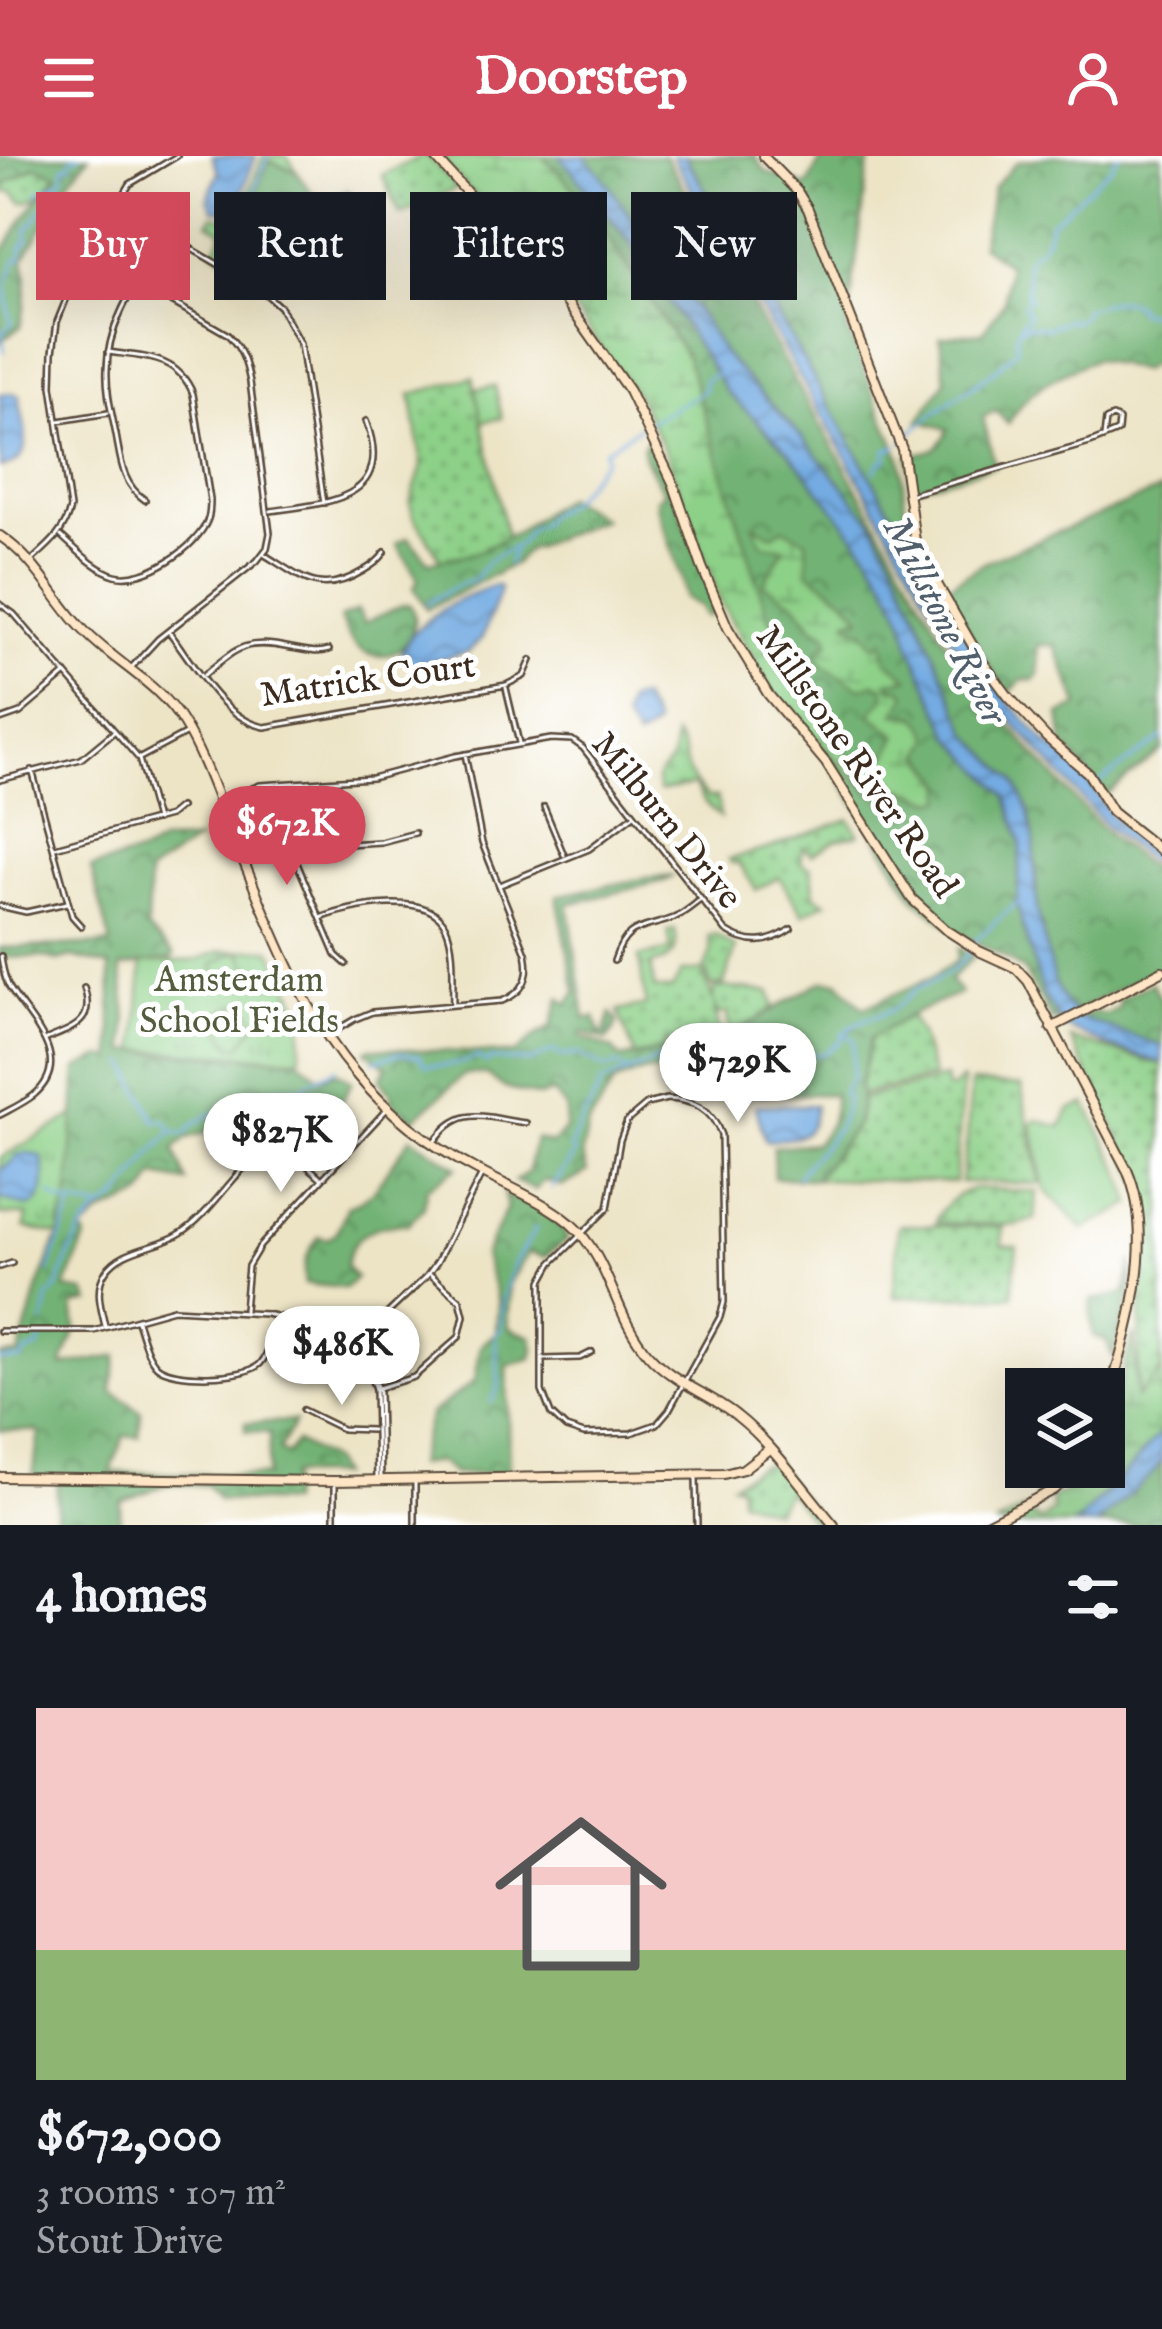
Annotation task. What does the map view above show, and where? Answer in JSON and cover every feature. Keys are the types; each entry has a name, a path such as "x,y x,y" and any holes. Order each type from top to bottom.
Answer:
{"street":[{"path":"125,192 130,184 177,156"},
{"name":"Millstone River Road","path":"434,156 532,253 633,396 673,483 728,628 768,694 826,763 912,899 957,937 1022,972 1056,1026 1127,1170 1138,1203 1133,1304 1116,1368"},
{"path":"763,156 806,203 900,443 918,550 993,678 1047,738 1091,776 1112,812 1162,852"},
{"path":"190,248 259,288 290,323 299,344 324,503"},
{"path":"31,561 59,535 70,508 52,368 58,322 66,300"},
{"path":"126,300 106,368 123,472 146,500"},
{"path":"130,669 149,647 263,554 270,533 245,359 227,334 168,300"},
{"path":"59,535 111,574 140,576 156,570 195,539 209,516 207,478 189,383 170,363 108,352"},
{"path":"57,422 112,412"},
{"path":"269,511 350,495 367,479 374,453 366,421"},
{"path":"908,495 1104,437"},
{"path":"0,536 31,561 80,627 166,700 188,733 297,984 326,1036 357,1076 433,1144 558,1214 582,1235 603,1264 640,1344 664,1370 734,1413 834,1525"},
{"path":"263,554 305,580 332,585 381,560 385,552"},
{"path":"0,604 14,614 139,758 157,820"},
{"name":"Matrick Court","path":"169,632 233,714 265,727 506,685 524,676 531,660"},
{"path":"202,676 232,652 254,644 319,653 329,650"},
{"path":"0,720 25,710 66,674"},
{"path":"506,685 520,745"},
{"path":"0,780 81,758 116,731"},
{"path":"139,758 188,733"},
{"name":"Milburn Drive","path":"219,802 260,785 372,778 465,754 559,738 579,744 726,932 763,942 791,929"},
{"path":"326,1036 355,1018 380,1010 508,999 527,978 526,953 478,832 465,754"},
{"path":"32,770 72,916 81,926"},
{"path":"275,784 278,818 336,956 346,964"},
{"path":"54,848 157,820 180,807"},
{"path":"544,807 566,859"},
{"path":"499,885 595,845 634,815"},
{"path":"293,853 415,833"},
{"path":"614,961 632,931 678,916 700,900"},
{"path":"0,906 26,912 68,903"},
{"path":"321,918 351,908 413,905 432,910 448,935 453,1005"},
{"path":"0,1115 34,1095 49,1064 46,1040 2,976 1,956"},
{"path":"1056,1026 1162,971"},
{"path":"46,1040 84,1018 88,1008 84,988"},
{"path":"667,1099 691,1102 708,1112 718,1125 723,1146 724,1302 670,1411 650,1428 584,1434 560,1424 547,1408 542,1391 542,1281 551,1263 582,1235 608,1208 620,1140 632,1115 647,1104 667,1099"},
{"path":"243,1314 251,1259 388,1108"},
{"path":"433,1144 448,1123 462,1116 526,1123"},
{"path":"106,1329 99,1296 109,1268 130,1253 174,1238 190,1227 254,1158 274,1149 285,1150 322,1179"},
{"path":"0,1331 106,1329 173,1309 275,1316 330,1338 358,1338 429,1273 483,1173"},
{"path":"0,1267 12,1262"},
{"path":"376,1388 420,1374 463,1330 460,1300 429,1273"},
{"path":"136,1318 150,1357 163,1370 230,1375 249,1372 264,1358 275,1316"},
{"path":"358,1338 376,1388 379,1481"},
{"path":"541,1359 580,1358 592,1352"},
{"path":"303,1410 342,1429 378,1430"},
{"path":"0,1478 379,1481 696,1474 739,1471 769,1449"},
{"path":"696,1474 697,1525"},
{"path":"415,1480 415,1525"},
{"path":"335,1481 335,1525"},
{"path":"984,1525 1055,1488"}],"green space":[{"path":"0,156 89,156 63,192 44,192 57,175 36,166 0,187"},
{"path":"263,156 287,156 297,172 269,162 259,192 248,192"},
{"path":"427,156 457,188 410,192 410,209 400,214 382,175"},
{"path":"439,156 542,156 577,192 471,192"},
{"path":"542,156 560,156 589,192 577,192"},
{"path":"584,156 665,156 686,192 631,192 631,217"},
{"path":"686,156 754,156 766,172 807,186 823,156 870,156 847,329 901,459 908,541 769,300 797,300 797,192 707,192"},
{"path":"1052,156 1162,156 1162,358 1141,371 1095,359 1056,377 1025,400 1008,424 996,411 983,417 995,466 911,489 908,455 933,449 948,429 919,421 946,380 940,337 983,332 1004,301 1008,265 981,245 994,187 1017,162"},
{"path":"269,161 297,172 311,192 256,192"},
{"path":"36,166 57,174 28,201 22,202 12,192 0,192 0,187"},
{"path":"36,202 36,238 24,259 27,278 20,327 0,342 0,258"},
{"path":"607,213 631,243 631,272 607,235"},
{"path":"607,235 631,272 631,300 649,300 686,356 767,613 868,790 898,736 870,714 885,697 883,687 875,683 861,688 823,666 816,653 829,643 827,634 813,626 795,603 763,584 784,548 763,545 754,525 772,535 783,528 807,541 808,572 846,599 861,617 848,619 848,624 863,630 875,648 883,640 887,661 909,678 888,682 891,689 902,689 907,695 896,714 915,715 924,724 931,739 922,754 945,785 944,799 935,801 902,788 905,815 869,791 776,699 721,602 666,453 637,395 569,300 607,300"},
{"path":"649,300 668,300 727,392 790,453 887,583 951,736 1007,796 1021,843 1017,901 1022,924 1044,996 1059,1021 1052,1021 1025,972 956,932 915,899 808,734 866,787 767,613 686,356","holes":["784,548 848,604 860,618 848,619 848,624 875,648 882,641 887,661 907,677 888,681 896,715 945,785 935,801 901,788 904,814 869,791 898,736 883,687 829,643 827,634 813,626 796,603 764,584"]},
{"path":"689,300 748,300 942,635 985,698 1109,836 1162,877 1162,966 1074,1013 1065,1004 1054,982 1037,910 1036,873 1015,781 969,734 896,565 802,437 723,353"},
{"path":"473,377 507,539 497,575 441,560 410,503 422,466 411,394"},
{"path":"495,386 502,418 482,422 475,389"},
{"path":"649,438 717,610 706,617 685,598 658,509 657,499 664,492 643,455"},
{"path":"1162,489 1162,750 1106,794 1064,745 1060,715 1079,706 1055,645 1038,645 1039,674 1034,680 1022,680 1010,692 943,589 987,561"},
{"path":"565,497 603,519 527,550 514,564 427,609 414,588 418,579 397,544 408,537 429,562 475,553 518,531"},
{"path":"410,605 412,632 393,653 380,656 365,653 340,618 358,610 364,623"},
{"path":"675,737 693,781 709,798 717,797 720,817 694,785 659,791 658,776 672,759"},
{"path":"849,819 859,834 838,839 812,854 803,847 801,863 811,868 815,895 826,902 803,914 779,877 756,890 739,863 729,859 767,849"},
{"path":"196,841 149,873 147,929 174,955 169,960 121,967 126,1051 298,1059 321,1078 337,1072 352,1082 323,1132 282,1119 239,1123 228,1132 187,1138 174,1149 187,1182 155,1176 143,1196 101,1214 82,1231 86,1239 65,1289 85,1292 90,1302 73,1305 76,1329 62,1366 117,1356 112,1391 141,1412 139,1436 124,1436 111,1472 267,1476 270,1433 245,1431 245,1423 295,1421 279,1450 287,1455 296,1442 331,1461 339,1475 291,1475 289,1503 218,1500 207,1485 167,1484 121,1501 119,1525 56,1525 57,1478 33,1478 39,1431 0,1430 0,1356 19,1355 59,1235 69,1188 77,1069 101,1057 113,1059 110,966 72,957 57,961 0,957 0,948 111,944 91,868 162,842"},
{"path":"674,876 568,904 585,1018 595,1017 600,1034 611,1013 617,1021 607,1040 582,1032 580,1036 612,1049 621,1059 729,1036 822,981 838,981 863,1008 931,978 957,961 959,948 973,957 949,981 961,993 871,1038 857,1123 815,1179 774,1178 773,1147 815,1143 831,1121 834,1094 721,1092 714,1072 642,1072 615,1082 588,1126 582,1153 587,1172 563,1186 544,1180 535,1190 515,1181 528,1172 535,1139 552,1144 565,1129 566,1109 553,1092 539,1097 505,1088 486,1074 465,1074 413,1120 390,1100 393,1096 380,1079 387,1066 366,1051 371,1048 515,1054 551,1027 560,998 568,1004 576,992 557,896"},
{"path":"675,930 673,954 650,965 655,989 672,989 682,972 702,970 713,1001 714,989 725,987 770,992 774,1007 731,1034 729,1013 719,1014 714,1002 718,1037 664,1043 664,1050 635,1056 618,1011 646,1005 639,957 671,950 668,931"},
{"path":"716,935 736,948 724,984 711,986 705,967 711,952 709,936"},
{"name":"Amsterdam School Fields","path":"271,949 303,1013 300,1058 136,1050 142,963"},
{"path":"235,952 243,954 251,975 228,982 213,964"},
{"path":"1152,983 1162,1001 1162,1046 1079,1018 1095,1012 1105,1015 1119,1008 1119,999"},
{"path":"236,1004 250,1009 257,1021 241,1046 231,1046 217,1022 222,1011"},
{"path":"910,1016 933,1077 859,1095 855,1092 867,1038"},
{"path":"1071,1039 1162,1065 1162,1369 1136,1400 1148,1198"},
{"path":"945,1078 947,1089 963,1081 955,1182 815,1179 858,1123 862,1098"},
{"path":"971,1083 1021,1086 1041,1184 961,1182"},
{"path":"1086,1104 1132,1204 1084,1229 1045,1190 1032,1123 1037,1120 1061,1127 1069,1110"},
{"path":"74,1116 69,1188 59,1235 25,1228 27,1215 0,1215 0,1158"},
{"path":"411,1137 457,1167 426,1189 424,1208 408,1224 376,1228 359,1238 346,1267 356,1278 345,1288 305,1284 305,1265 315,1242 337,1232 348,1206 374,1190"},
{"path":"976,1188 1037,1192 1035,1219 1017,1225 936,1223 951,1201"},
{"path":"504,1194 549,1217 567,1239 545,1257 529,1252 508,1285 510,1329 532,1337 534,1349 532,1358 507,1366 509,1473 454,1474 439,1462 416,1465 430,1414 475,1381 481,1345 496,1333 498,1302 484,1255 507,1208"},
{"path":"900,1225 1003,1227 1002,1245 1017,1247 1012,1296 894,1297"},
{"path":"1132,1260 1131,1293 1113,1357 1106,1340 1093,1336 1092,1300 1125,1294"},
{"path":"1134,1333 1136,1398 1162,1369 1162,1431 1125,1473 1125,1368"},
{"path":"1162,1460 1162,1525 1096,1525 1152,1473"},
{"path":"761,1465 773,1465 826,1525 815,1525 788,1491 774,1511 740,1499 740,1486 732,1483"},
{"path":"1069,1488 1111,1488 1075,1525 995,1525 1023,1510 1041,1521 1054,1511 1051,1498"}],"water":[{"path":"212,156 256,156 242,192 214,192 213,210 208,199 218,172"},
{"path":"560,156 584,156 600,173 631,217 631,243 607,213 607,192 589,192"},
{"path":"672,156 685,156 706,192 693,192"},
{"path":"668,300 689,300 723,353 872,521 896,565 969,734 1015,781 1029,811 1037,910 1054,982 1065,1003 1079,1018 1162,1046 1162,1063 1063,1026 1044,996 1022,924 1017,902 1021,843 1007,796 951,736 911,648 904,620 867,551 790,453 727,392"},
{"name":"Millstone River","path":"755,300 768,300 901,529 1007,699 1047,744 1081,770 1112,817 1162,856 1162,871 1108,828 986,692"},
{"path":"0,394 19,396 26,440 20,458 0,467"},
{"path":"496,585 499,593 482,638 468,652 406,663 401,654 407,641 428,620"},
{"path":"641,699 655,724 637,739 624,719 627,702"},
{"path":"757,1105 815,1105 814,1117 801,1135 766,1141"},
{"path":"15,1156 42,1157 40,1198 28,1206 0,1199 0,1170"},
{"path":"1162,1431 1162,1460 1153,1473 1096,1525 1075,1525 1112,1488 1125,1488 1125,1473"}],"waterway":[{"path":"0,334 12,323 6,288 15,261 21,259 27,229 63,178 64,166 79,156"},
{"path":"254,192 268,156"},
{"path":"903,442 1018,348 1018,330 1029,315 1024,309 1030,298 1026,292 1028,258 1043,243 1050,223 1119,156"},
{"path":"39,192 57,183"},
{"path":"1021,328 1072,322 1085,309 1120,300 1162,320"},
{"path":"0,331 4,352"},
{"path":"649,422 700,393 704,381 716,374"},
{"path":"427,603 473,581 491,559 520,543 528,530 576,494 605,459 604,450 641,426"},
{"path":"874,472 887,459 886,450 897,446"},
{"path":"508,564 514,549"},
{"path":"1099,783 1162,738"},
{"path":"974,941 1017,903"},
{"path":"552,1189 575,1153 573,1140 601,1083 689,1048 764,1042 798,1044 801,1055 823,1054 852,1026 894,1009 917,988 948,973 970,951"},
{"path":"797,1177 834,1134 844,1113 847,1099 843,1093 852,1078 854,1040 844,1033"},
{"path":"374,1061 400,1053 420,1056 425,1065 433,1066 477,1057 487,1063 491,1059 530,1062 553,1051 628,1071"},
{"path":"126,1063 156,1122 163,1120 173,1129"},
{"path":"51,1194 60,1202 103,1209 117,1200 172,1132 185,1134 202,1119 268,1092 305,1088 337,1068"},
{"path":"48,1272 72,1207"},
{"path":"43,1324 49,1296 57,1288 71,1251 100,1210"},
{"path":"492,1402 499,1386 495,1333 501,1330 505,1291 515,1262 536,1228"},
{"path":"0,1360 21,1360 38,1348 43,1337"}]}
